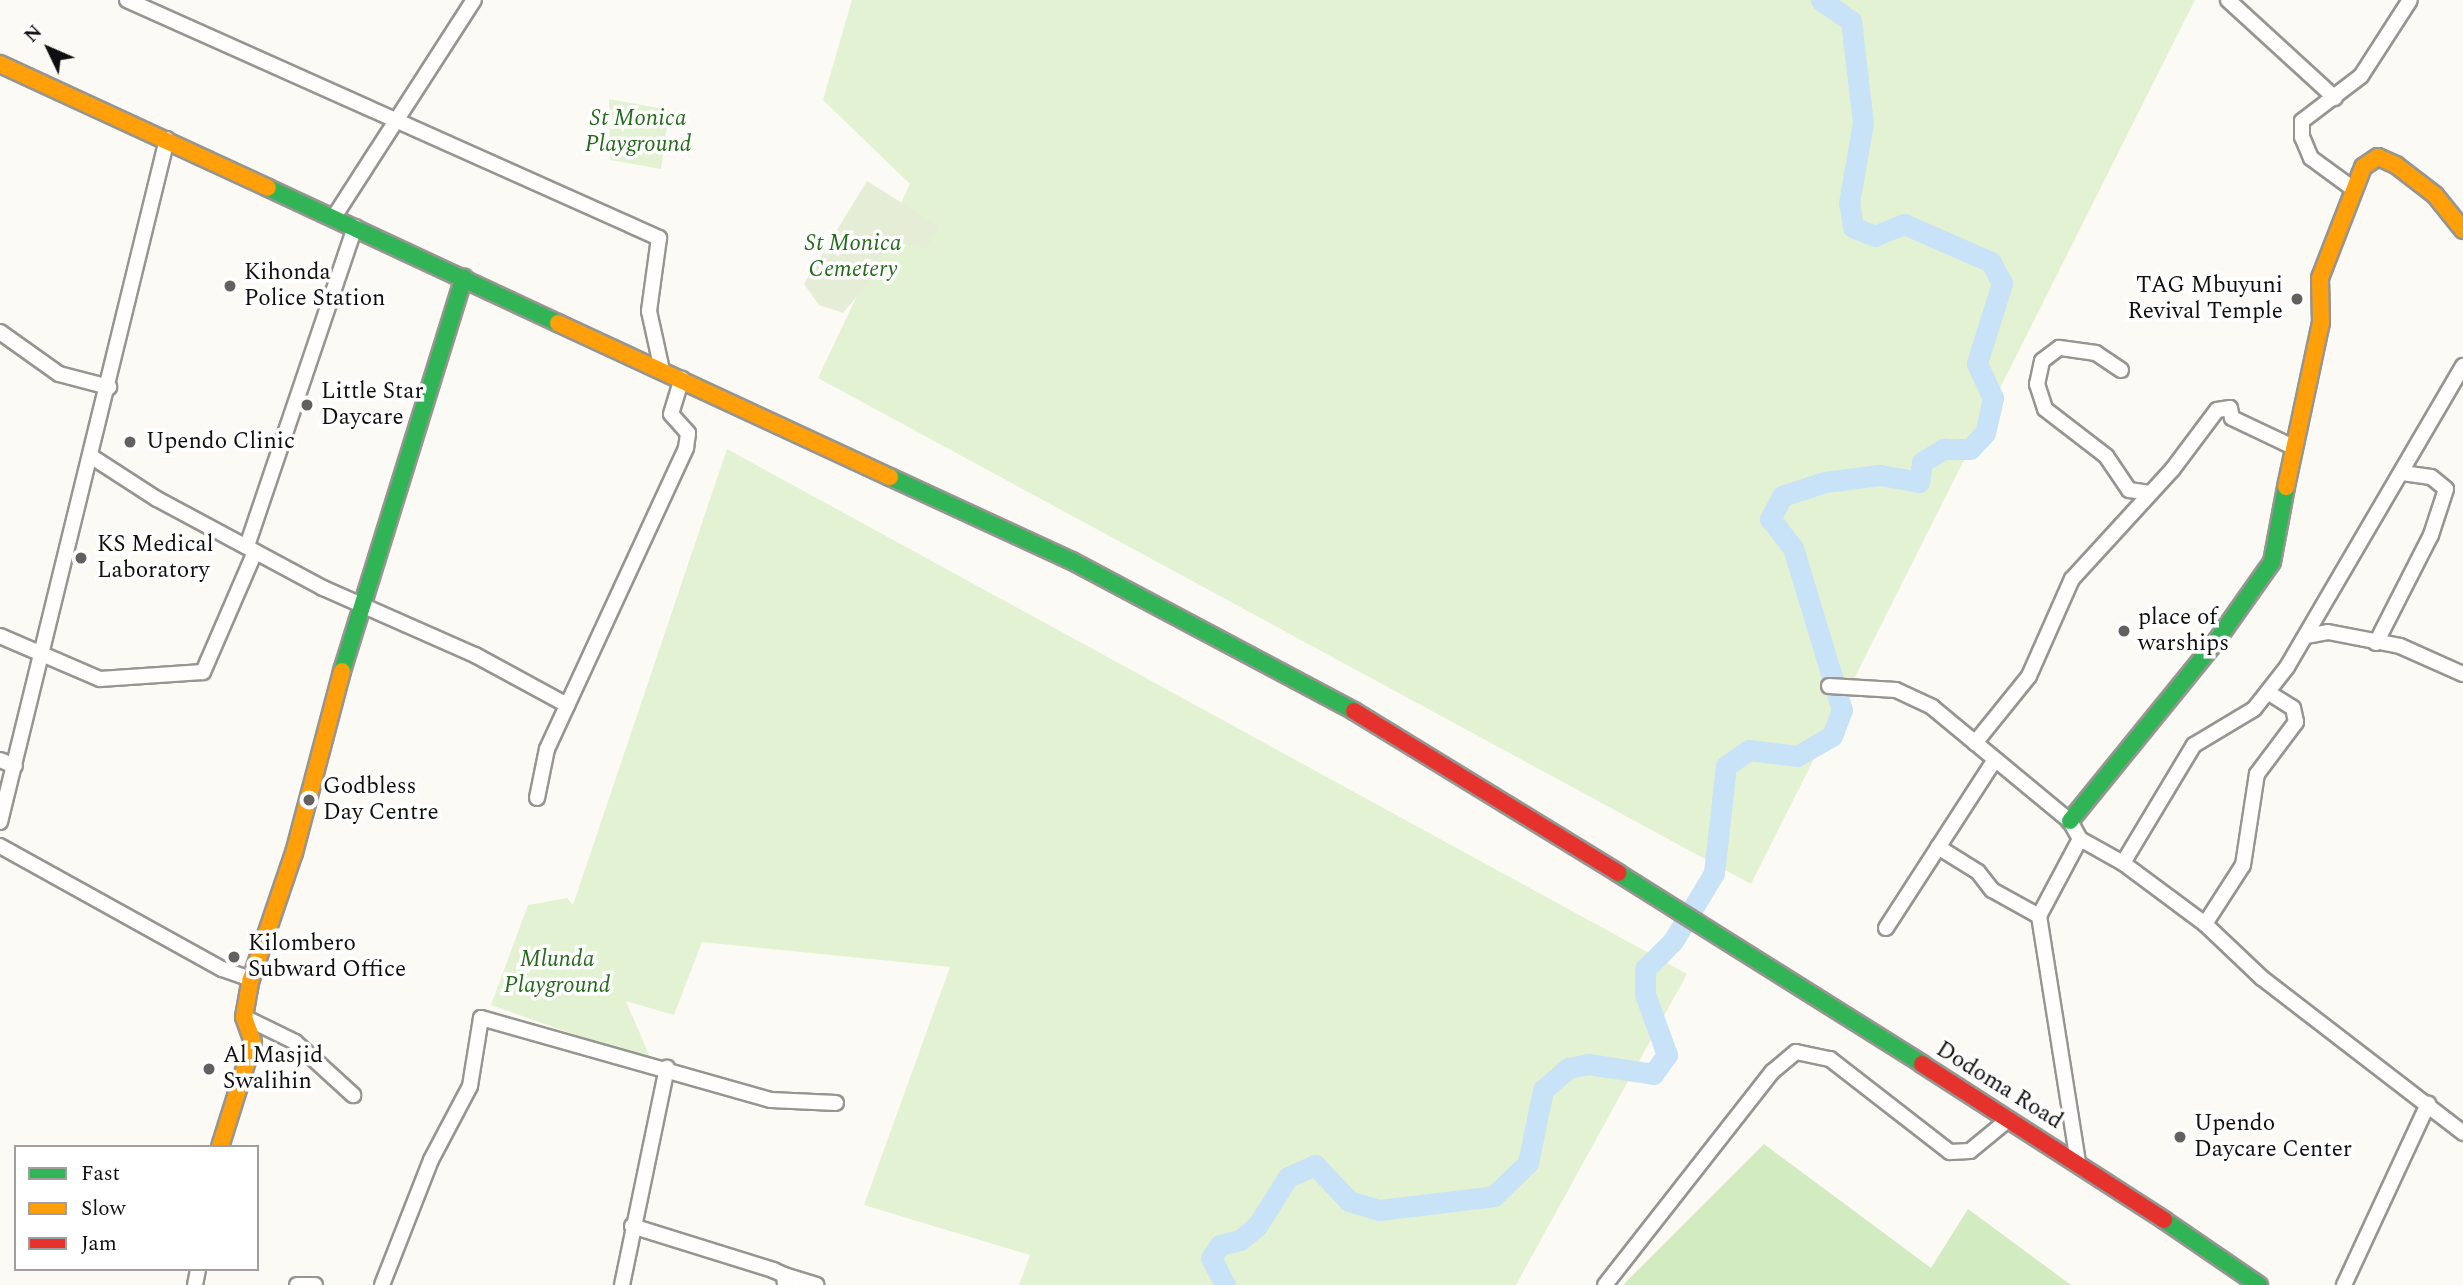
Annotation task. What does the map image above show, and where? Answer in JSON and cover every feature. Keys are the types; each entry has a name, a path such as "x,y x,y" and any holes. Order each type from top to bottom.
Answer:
{"main road":[{"name":"Dodoma Road","path":"0,64 167,139 1072,561 1279,667 1674,909 2078,1162 2255,1284"},
{"path":"2070,821 2268,571 2281,535 2291,446 2321,323 2316,299 2320,278 2352,188 2365,165 2383,158 2435,195 2463,230"},
{"path":"221,1145 253,1042 244,1017 251,979 294,853 363,604 464,278"}],"street":[{"path":"127,0 659,238 649,311 662,370"},
{"path":"334,217 474,0"},
{"path":"2228,0 2335,98"},
{"path":"2352,188 2314,162 2302,137 2308,112 2335,98 2361,76 2410,0"},
{"path":"0,822 92,457 167,139"},
{"path":"0,636 100,679 203,672 251,549 355,227"},
{"path":"0,332 59,374 109,387"},
{"path":"2121,370 2096,352 2059,348 2042,361 2036,380 2045,409 2106,456 2129,490 2150,493"},
{"path":"2123,863 2194,745 2255,709 2269,693 2306,636 2463,366"},
{"path":"537,798 547,748 686,448 688,433 671,414 682,379"},
{"path":"1975,743 2029,676 2072,579 2224,406 2241,424 2291,446"},
{"path":"92,457 251,549 567,705"},
{"path":"2376,643 2431,535 2446,489 2431,477 2402,473"},
{"path":"2306,636 2328,632 2407,649 2463,674"},
{"path":"1829,686 1907,694 1975,743 2070,821 2080,839 2123,863 2205,925 2262,978 2463,1133"},
{"path":"2205,925 2243,865 2258,774 2296,722 2293,708 2269,693"},
{"path":"0,760 15,766"},
{"path":"1886,928 1994,761"},
{"path":"2078,1162 2039,916 2080,839"},
{"path":"0,846 222,969 251,979"},
{"path":"1938,847 1978,872 1993,890 2039,916"},
{"path":"244,1017 295,1042 353,1095"},
{"path":"382,1285 431,1160 470,1086 481,1018 667,1068 771,1100 836,1103"},
{"path":"1605,1285 1772,1072 1796,1052 1830,1059 1950,1152 1970,1151 2009,1119"},
{"path":"622,1285 632,1226 667,1068"},
{"path":"2344,1285 2428,1104"},
{"path":"632,1226 784,1280 816,1285"},
{"path":"297,1285 315,1285"}],"green space":[{"path":"852,0 2195,0 1751,884 818,378 910,184 823,100"},
{"name":"St Monica Playground","path":"609,99 669,110 661,169 610,160"},
{"name":"St Monica Cemetery","path":"867,181 939,226 925,250 885,237 878,271 843,313 819,305 804,284"},
{"name":"Mlunda Playground","path":"727,449 1687,974 1516,1285 1019,1285 1030,1255 864,1205 950,967 702,942 674,1015 626,1001 652,1062 491,1005 528,905 567,898 573,905"},
{"path":"1764,1144 1931,1268 1968,1209 2071,1285 1623,1285"}],"waterway":[{"path":"1225,1285 1211,1258 1220,1245 1240,1240 1257,1226 1288,1177 1315,1165 1349,1201 1379,1210 1494,1196 1528,1163 1543,1090 1568,1068 1588,1064 1653,1074 1667,1055 1645,994 1645,969 1673,941 1714,873 1726,766 1749,750 1797,756 1832,736 1842,710 1793,548 1770,519 1782,496 1825,482 1880,475 1919,482 1922,462 1944,449 1970,449 1985,433 1993,398 1977,363 2002,283 1991,262 1904,224 1875,236 1853,227 1849,203 1863,123 1851,21 1821,0"}],"traffic: fast":[{"path":"268,188 558,323"},
{"path":"342,671 464,278"},
{"path":"890,477 1072,561 1354,711"},
{"path":"2070,821 2217,640 2272,562 2286,487"},
{"path":"1618,873 1922,1064"},
{"path":"2164,1220 2259,1285"}],"traffic: slow":[{"path":"0,64 268,188"},
{"path":"2286,487 2321,323 2320,278 2363,167 2378,157 2396,165 2435,195 2463,230"},
{"path":"558,323 890,477"},
{"path":"221,1145 253,1042 244,1017 251,979 294,853 342,671"}],"traffic: jam":[{"path":"1354,711 1618,873"},
{"path":"1922,1064 2164,1220"}],"place":[{"name":"Kihonda Police Station","path":"230,286"},
{"name":"TAG Mbuyuni Revival Temple","path":"2297,299"},
{"name":"Little Star Daycare","path":"307,405"},
{"name":"Upendo Clinic","path":"130,442"},
{"name":"KS Medical Laboratory","path":"81,558"},
{"name":"place of warships","path":"2124,631"},
{"name":"Godbless Day Centre","path":"309,800"},
{"name":"Kilombero Subward Office","path":"234,957"},
{"name":"Al Masjid Swalihin","path":"209,1069"},
{"name":"Upendo Daycare Center","path":"2180,1137"}]}
